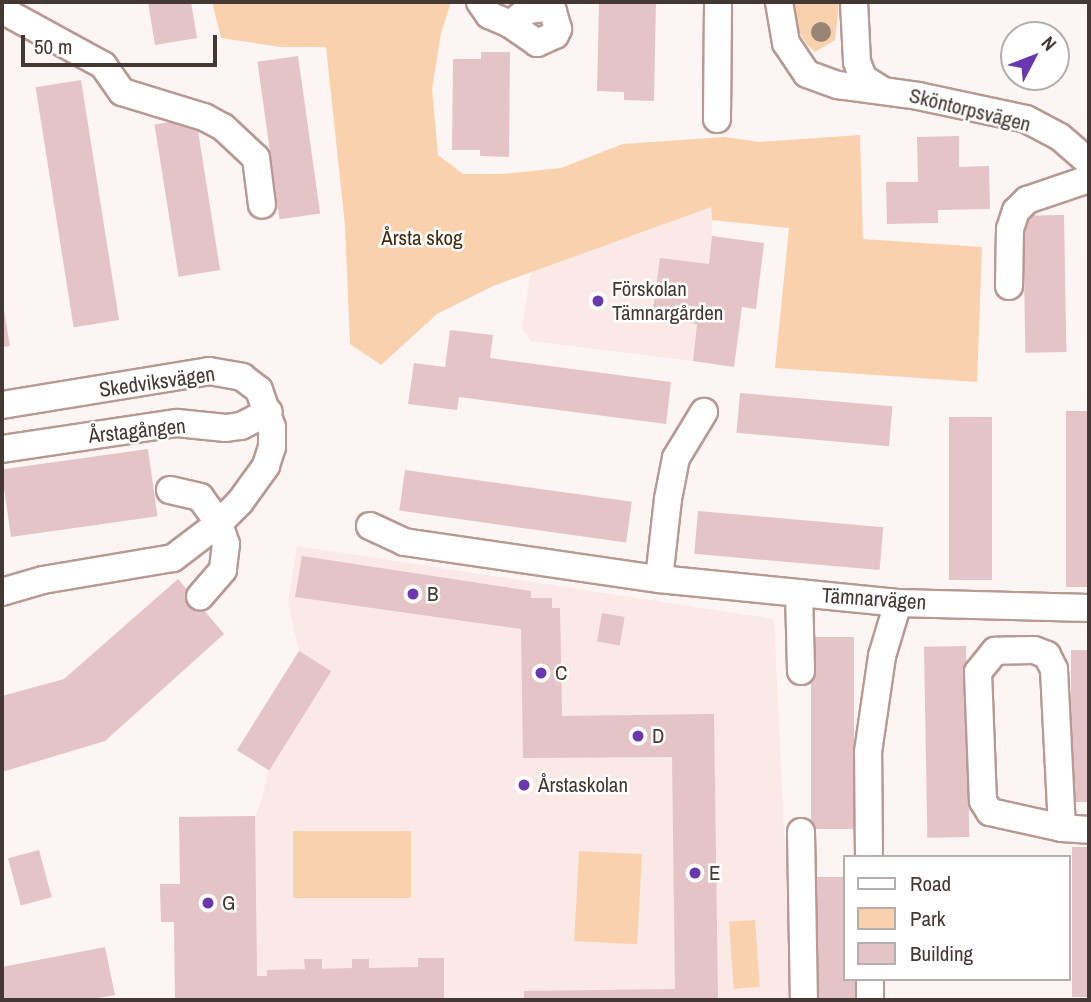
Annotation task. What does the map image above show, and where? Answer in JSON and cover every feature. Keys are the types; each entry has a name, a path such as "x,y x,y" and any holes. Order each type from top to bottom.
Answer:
{"street":[{"path":"480,2 489,15 510,24"},
{"path":"718,2 718,119"},
{"name":"Sköntorpsvägen","path":"779,2 786,43 807,74 838,85 882,90 1026,119 1060,137 1089,162"},
{"name":"Sköntorpsvägen","path":"854,2 857,62 863,78 882,90"},
{"path":"2,10 103,65 122,92 204,117 223,127 256,158 262,205"},
{"path":"1009,286 1010,229 1016,211 1027,200 1089,180"},
{"name":"Skedviksvägen","path":"2,405 209,371 242,377 259,390 269,412 272,447 266,466 240,502 219,523 173,558 109,571 43,580 2,592"},
{"name":"Årstagången","path":"2,449 177,423 226,428 241,426 269,412"},
{"path":"659,579 668,499 677,458 704,412"},
{"path":"170,490 200,497 219,523 226,544 223,570 200,596"},
{"name":"Tämnarvägen","path":"370,526 404,542 659,579 898,603 1089,608"},
{"path":"799,593 801,671"},
{"path":"869,855 868,752 882,656 898,603"},
{"path":"1062,828 1054,668 1047,655 1034,650 995,651 978,672 983,801 990,812 1062,828 1089,830"},
{"path":"801,832 804,1000"},
{"path":"870,981 870,1000"}],"shaded area":[{"name":"Förskolan Tämnargården","path":"711,206 712,236 764,243 763,257 723,252 697,324 693,361 531,341 522,328 531,271"},
{"name":"Årstaskolan","path":"297,546 774,619 792,1000 175,1000 174,922 161,922 160,884 180,884 179,817 255,816 262,799 268,770 237,750 299,651 288,603"}],"green space":[{"name":"Årsta skog","path":"212,2 451,2 441,33 432,89 438,155 463,174 502,174 561,168 623,144 725,137 759,142 860,135 863,239 982,247 977,382 775,368 789,228 712,220 711,207 493,286 437,314 381,365 350,344 345,225 326,47 281,47 221,38"},
{"path":"792,2 839,2 835,40 815,52 807,45 796,27"},
{"path":"293,831 411,831 411,898 293,898"},
{"path":"579,851 642,854 637,944 574,941"},
{"path":"755,920 760,987 734,989 729,922"}],"building":[{"path":"148,2 191,2 197,38 155,45"},
{"path":"599,2 656,2 654,101 624,100 624,92 597,91"},
{"path":"481,52 510,52 509,157 480,156 480,150 452,150 453,59 481,59"},
{"path":"298,56 320,213 280,219 257,62"},
{"path":"81,80 119,320 74,327 36,87"},
{"path":"196,118 220,270 179,277 155,125"},
{"path":"959,136 959,167 989,166 990,209 938,210 938,223 887,224 886,182 918,182 917,137"},
{"path":"1064,215 1066,352 1025,353 1023,216"},
{"path":"712,236 764,243 756,309 742,307 734,367 693,361 697,324 652,318 660,258 709,264"},
{"path":"2,299 10,346 2,347"},
{"path":"450,330 493,335 490,358 671,382 666,424 459,397 457,410 408,404 414,363 445,367"},
{"path":"740,393 892,406 889,446 737,433"},
{"path":"1066,411 1089,411 1089,587 1066,587"},
{"path":"949,417 992,417 992,580 949,580"},
{"path":"148,449 157,516 11,537 2,470"},
{"path":"405,470 632,502 626,542 399,511"},
{"path":"698,511 883,527 880,570 694,554"},
{"path":"302,556 531,591 531,598 552,598 552,608 560,608 562,716 714,714 718,1000 524,1000 524,991 675,989 672,757 523,758 521,629 295,597"},
{"path":"178,579 224,634 105,741 2,772 2,696 64,679"},
{"path":"602,613 625,617 620,646 597,642"},
{"path":"811,637 854,637 854,829 811,829"},
{"path":"966,646 969,837 927,838 924,647"},
{"path":"1071,650 1089,650 1089,802 1071,802"},
{"path":"299,651 331,671 269,770 237,750"},
{"name":"G","path":"255,816 257,976 267,976 267,970 305,969 304,959 322,959 322,969 352,968 352,959 369,959 369,968 418,967 418,958 444,958 444,1000 175,1000 174,922 161,922 160,884 180,884 179,817"},
{"path":"1072,847 1089,847 1089,997 1072,997"},
{"path":"39,850 52,897 21,906 8,858"},
{"path":"814,877 842,877 842,981 858,981 858,1000 815,1000"},
{"path":"105,947 115,995 87,1000 2,1000 2,967"}],"place":[{"name":"Förskolan Tämnargården","path":"598,301"},
{"name":"B","path":"413,594"},
{"name":"C","path":"541,673"},
{"name":"D","path":"638,736"},
{"name":"Årstaskolan","path":"524,785"},
{"name":"E","path":"695,873"},
{"name":"G","path":"208,903"}]}
